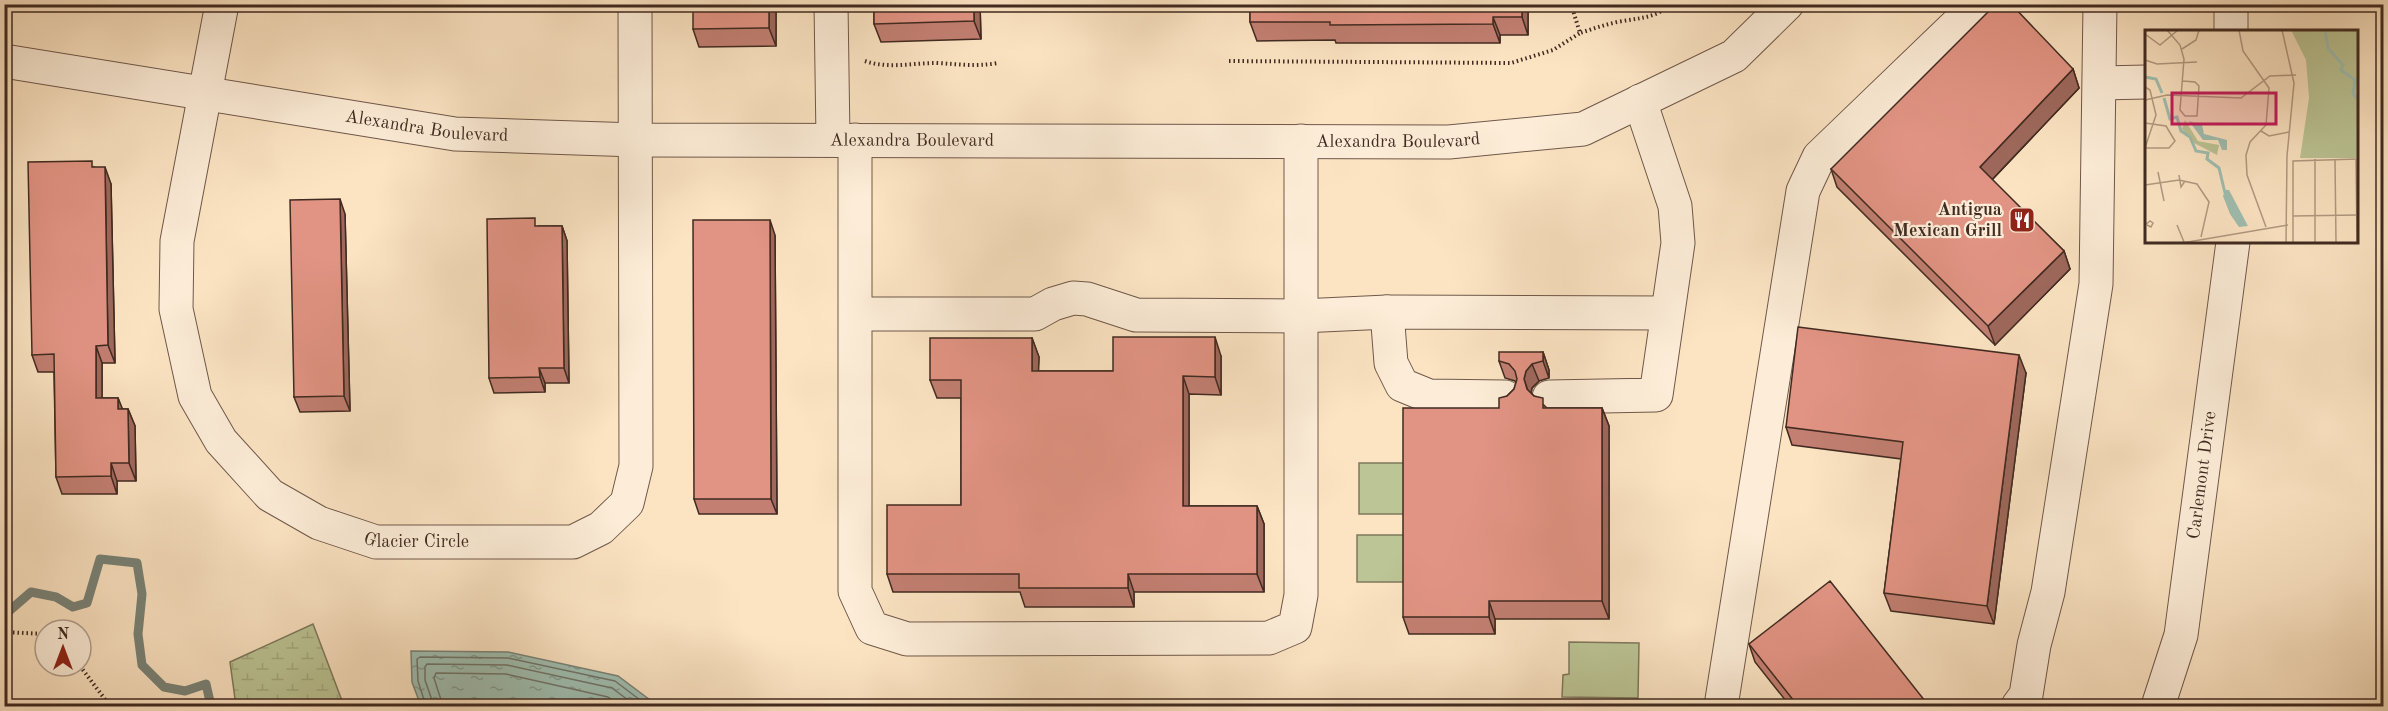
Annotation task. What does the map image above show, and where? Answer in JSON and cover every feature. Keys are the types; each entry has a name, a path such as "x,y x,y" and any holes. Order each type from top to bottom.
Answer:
{"street":[{"name":"Glacier Circle","path":"222,4 177,241 176,309 195,396 221,441 270,495 319,523 376,542 573,542 601,528 627,503 636,466 635,4"},
{"path":"831,4 844,139 856,314 855,591 872,628 907,639 1269,638 1294,627 1301,595 1300,141"},
{"name":"Alexandra Boulevard","path":"4,61 455,134 636,140 1449,142 1583,129 1734,56 1787,4"},
{"path":"1721,706 1803,191 1819,158 1978,4"},
{"path":"2018,706 2026,695 2034,645 2048,592 2095,294 2100,4"},
{"path":"2231,4 2231,30"},
{"path":"2100,83 2145,82"},
{"path":"1549,397 1656,395 1678,243 1675,206 1640,101"},
{"name":"Carlemont Drive","path":"2158,706 2181,635 2233,243"},
{"path":"856,314 1035,314 1053,304 1073,298 1087,299 1136,315 1301,316 1387,312 1667,313"},
{"path":"1387,312 1391,363 1402,385 1429,396 1505,397"}],"path":[{"path":"1570,4 1580,33"},
{"path":"1229,61 1511,63 1553,50 1580,33 1662,13 1671,4"},
{"path":"856,58 876,65 937,63 976,66 998,63"},
{"path":"4,632 33,633"},
{"path":"89,678 110,706"}],"green space":[{"path":"1359,463 1405,463 1405,514 1359,514"},
{"path":"1357,535 1405,535 1405,582 1357,582"},
{"path":"313,624 344,706 236,706 230,662"},
{"path":"1569,642 1639,643 1638,698 1562,697 1563,675 1569,674"}],"water":[{"path":"411,651 508,652 618,676 658,706 421,706 412,682"}],"building":[{"path":"693,4 769,4 769,28 693,29"},
{"path":"874,4 974,4 974,21 874,24"},
{"path":"1250,4 1522,4 1522,17 1493,17 1493,24 1330,25 1330,22 1250,22"},
{"path":"1996,4 2011,4 2073,69 1980,167 2064,251 1988,326 1831,169"},
{"path":"92,161 92,167 105,167 108,345 96,346 96,398 118,398 118,409 128,409 129,463 111,463 111,476 56,477 54,354 32,355 28,162"},
{"path":"340,199 344,396 294,397 290,200"},
{"path":"535,218 535,226 562,226 564,368 539,368 540,377 489,378 487,219"},
{"path":"693,220 770,220 771,499 694,499"},
{"path":"1798,327 2019,355 1987,606 1884,593 1903,442 1786,427"},
{"path":"1113,337 1215,337 1215,377 1183,376 1183,506 1257,506 1257,574 1128,574 1128,588 1019,588 1019,574 887,574 887,505 961,505 961,380 930,380 930,338 1032,338 1032,371 1113,371"},
{"path":"1499,352 1543,352 1543,361 1532,364 1526,371 1524,379 1527,389 1534,396 1543,398 1543,408 1602,408 1602,601 1489,601 1489,617 1403,617 1403,408 1499,408 1499,398 1507,396 1514,389 1517,379 1515,371 1509,364 1499,361"},
{"path":"1830,581 1929,706 1798,706 1749,644"}],"waterway":[{"path":"4,611 8,612 31,592 56,597 73,607 87,603 100,559 137,563 142,594 138,634 142,665 164,687 185,691 206,684 211,706"}],"place":[{"name":"Antigua Mexican Grill","path":"2022,220"}]}
